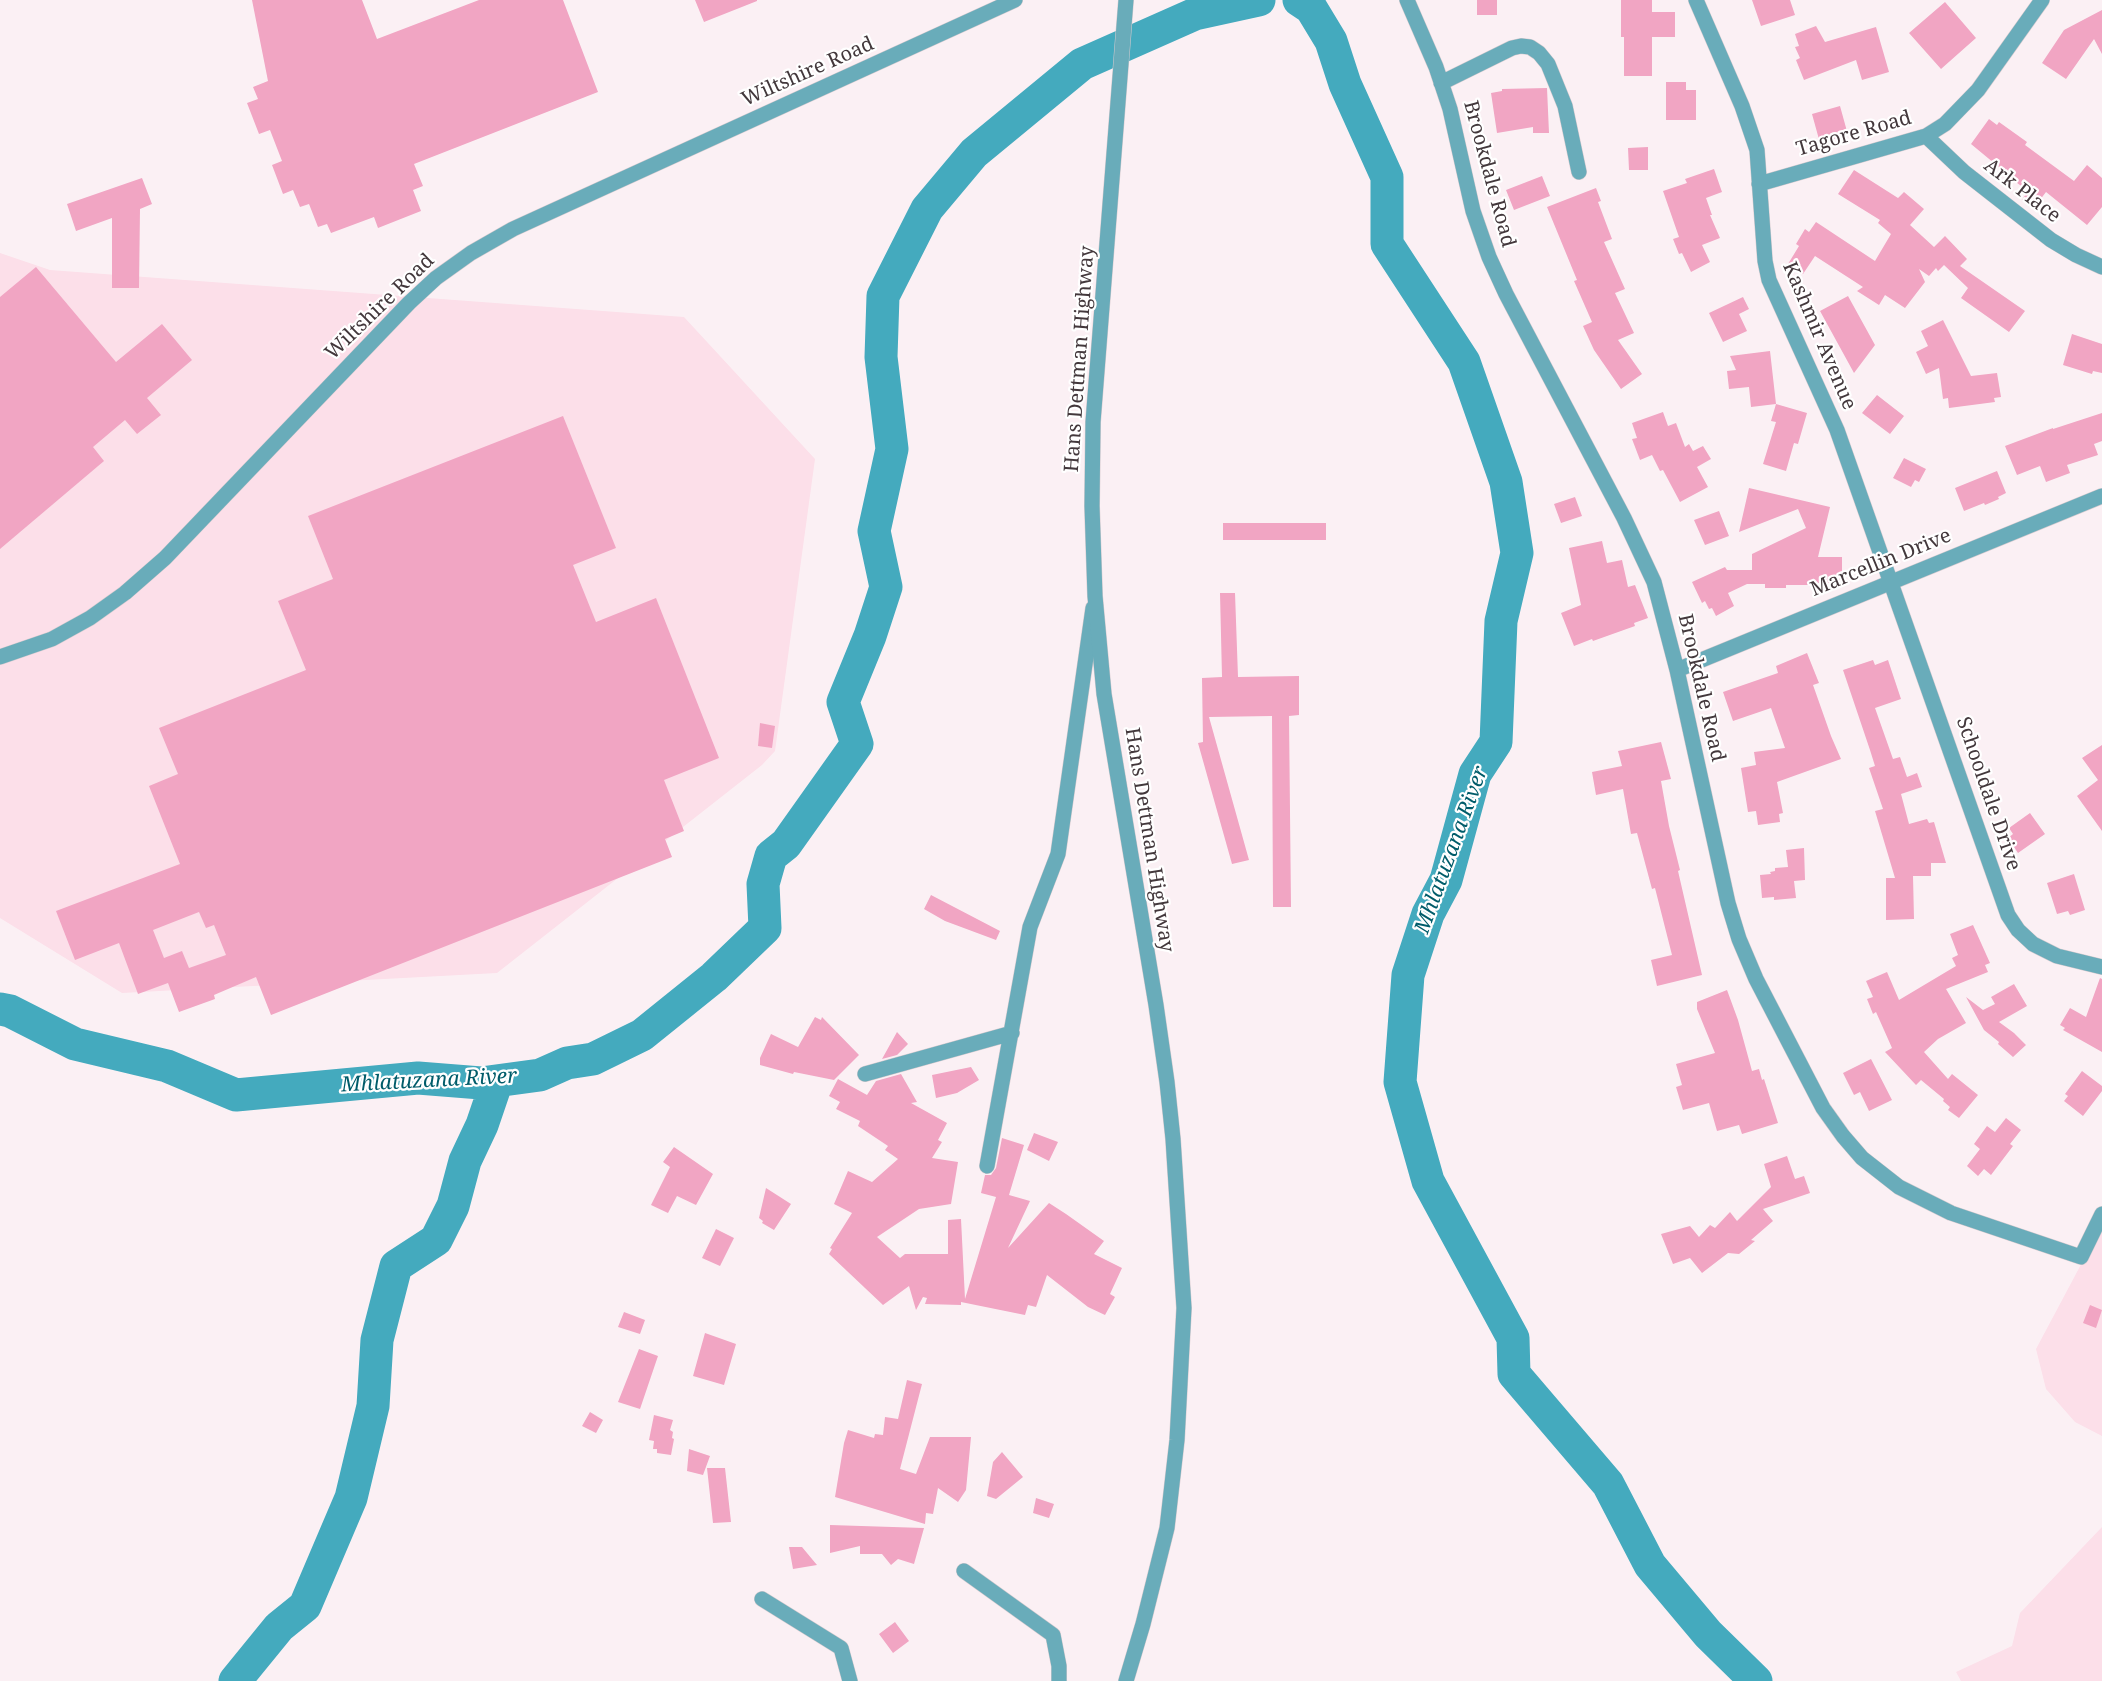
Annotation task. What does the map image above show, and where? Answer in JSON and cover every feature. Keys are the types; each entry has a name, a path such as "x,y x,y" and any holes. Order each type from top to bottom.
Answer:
{"street":[{"name":"Wiltshire Road","path":"0,657 52,639 90,618 165,558 409,303 436,278 471,253 513,229 1015,0"},
{"name":"Hans Dettman Highway","path":"1126,0 1094,422 1092,506 1095,596 1104,694 1167,1082 1184,1308 1177,1440 1167,1528 1126,1681"},
{"name":"Brookdale Road","path":"1407,0 1450,109 1473,212 1489,257 1640,551 1653,582 1677,670 1728,903 1739,939 1756,979 1823,1108 1842,1136 1862,1158 1899,1186 1928,1203 1952,1213 2081,1257 2102,1214"},
{"name":"Kashmir Avenue","path":"1696,0 1752,134 1760,184 1765,261 1769,280 1837,430 1891,582"},
{"name":"Tagore Road","path":"1760,184 1926,136 1945,124 1978,90 2042,0"},
{"path":"1441,83 1512,48 1530,47 1539,53 1548,64 1565,106 1579,172"},
{"name":"Ark Place","path":"1926,136 1964,172 2051,240 2102,267"},
{"name":"Marcellin Drive","path":"1677,670 2102,496"},
{"name":"Schooldale Drive","path":"1891,582 2008,915 2018,930 2033,944 2057,956 2102,967"},
{"path":"987,1166 1030,927 1058,854 1095,596"},
{"path":"865,1074 1011,1033"},
{"path":"963,1571 1053,1635 1059,1666 1059,1681"},
{"path":"762,1599 841,1648 850,1681"}],"shaded area":[{"path":"0,253 50,270 684,317 815,459 775,751 762,765 497,973 122,993 0,918"},
{"path":"2102,1225 2102,1436 2075,1422 2046,1389 2036,1349"},
{"path":"2102,1527 2102,1681 1961,1681 1956,1672 2012,1646 2020,1613"}],"building":[{"path":"252,0 362,0 377,39 479,0 563,0 598,92 414,164 423,186 413,190 421,211 378,228 374,217 331,233 327,224 318,227 309,204 300,207 293,190 283,194 272,165 282,161 270,130 259,134 247,103 258,99 253,87 268,81"},
{"path":"695,0 757,0 757,1 704,22"},
{"path":"1477,0 1497,0 1497,15 1477,15"},
{"path":"1621,0 1652,0 1652,12 1675,12 1675,37 1652,37 1652,76 1624,76"},
{"path":"1752,0 1790,0 1795,15 1761,26"},
{"path":"1945,2 1976,38 1941,69 1909,33"},
{"path":"2102,10 2102,54 2094,39 2066,79 2042,63 2064,30"},
{"path":"1816,26 1825,42 1876,27 1889,72 1862,80 1856,60 1804,80 1796,60 1800,58 1795,47 1799,46 1795,34"},
{"path":"1666,82 1686,82 1686,90 1696,90 1696,120 1666,120"},
{"path":"1547,88 1549,133 1533,133 1533,127 1497,133 1491,93 1502,91 1502,89"},
{"path":"1840,106 1848,135 1820,143 1812,114"},
{"path":"1989,119 1997,125 1999,122 2027,142 2025,145 2074,181 2087,165 2102,178 2102,207 2087,225 2046,192 2033,209 2022,200 2028,191 1971,144"},
{"path":"1648,147 1648,170 1629,170 1628,148"},
{"path":"1714,169 1722,192 1706,198 1712,215 1710,215 1720,238 1702,245 1710,262 1691,272 1682,253 1679,254 1673,239 1679,237 1663,191 1687,183 1685,179"},
{"path":"1854,170 1898,198 1904,192 1924,209 1910,225 1934,247 1945,236 1967,259 1960,266 2025,311 2009,332 1961,298 1968,288 1944,265 1938,271 1936,268 1929,276 1919,269 1925,282 1905,308 1885,295 1879,305 1857,291 1863,287 1815,256 1803,274 1788,264 1799,246 1796,244 1805,229 1809,232 1816,222 1875,261 1891,234 1878,223 1880,220 1838,194"},
{"path":"1542,176 1550,196 1514,210 1506,190"},
{"path":"142,178 152,204 140,209 139,288 112,288 112,218 76,231 67,204"},
{"path":"1596,188 1601,201 1598,202 1612,239 1604,242 1625,289 1615,293 1634,333 1618,340 1642,374 1621,389 1594,350 1583,326 1592,322 1574,281 1577,280 1547,207"},
{"path":"36,267 116,362 162,324 192,360 147,398 161,415 137,434 125,420 93,447 104,461 0,549 0,297"},
{"path":"1848,296 1875,345 1854,373 1820,311"},
{"path":"1743,297 1749,309 1739,314 1747,331 1723,342 1709,313"},
{"path":"1943,320 1971,376 1997,373 2001,397 1994,398 1995,402 1949,408 1948,398 1943,399 1939,368 1926,374 1916,352 1928,346 1921,331"},
{"path":"2072,334 2102,344 2102,373 2093,371 2092,374 2063,365"},
{"path":"1770,351 1776,404 1751,407 1749,387 1729,389 1727,371 1736,370 1730,356"},
{"path":"1877,395 1904,416 1890,434 1862,413"},
{"path":"1776,404 1807,413 1798,444 1794,443 1786,471 1763,464 1776,422 1771,421"},
{"path":"1663,412 1668,426 1676,423 1685,447 1689,444 1693,451 1703,446 1711,459 1697,467 1708,487 1680,502 1652,455 1640,460 1632,439 1637,438 1632,423"},
{"path":"2102,413 2102,441 2094,444 2098,455 2067,465 2070,473 2046,482 2040,466 2017,475 2005,446"},
{"path":"563,416 616,548 573,565 596,622 656,598 719,758 664,780 684,831 665,839 672,857 271,1015 256,977 214,995 215,999 179,1012 168,983 138,994 119,943 75,960 56,911 180,864 149,786 178,774 159,728 306,670 278,601 333,579 308,516","holes":["199,912 206,928 214,925 226,955 189,968 182,951 164,958 153,930"]},
{"path":"1904,458 1926,469 1919,482 1915,480 1911,487 1893,478"},
{"path":"1997,471 2006,493 1985,505 1984,503 1964,511 1955,488"},
{"path":"1749,488 1830,507 1818,557 1842,557 1842,580 1834,580 1834,583 1786,585 1786,588 1765,588 1765,584 1747,584 1728,593 1734,606 1716,616 1705,601 1702,603 1692,582 1725,567 1727,570 1752,570 1752,554 1806,528 1798,509 1739,532"},
{"path":"1575,497 1582,516 1561,523 1554,504"},
{"path":"1719,511 1729,536 1705,545 1694,520"},
{"path":"1223,523 1326,523 1326,540 1223,540"},
{"path":"1602,541 1607,563 1622,560 1628,587 1635,585 1648,618 1634,623 1635,626 1574,646 1561,613 1581,605 1569,548"},
{"path":"1220,593 1235,593 1238,677 1299,676 1299,715 1289,716 1291,907 1273,907 1272,716 1209,717 1249,860 1232,864 1198,743 1203,742 1202,678 1222,677"},
{"path":"1807,653 1819,683 1813,685 1841,759 1777,782 1783,813 1779,814 1780,822 1758,825 1756,811 1748,812 1741,768 1756,765 1754,752 1785,748 1771,708 1733,721 1723,692 1778,673 1776,666"},
{"path":"1873,660 1875,665 1888,660 1901,699 1875,708 1893,759 1900,757 1907,777 1917,773 1922,787 1901,794 1909,824 1927,819 1929,823 1934,822 1946,863 1931,863 1931,876 1913,876 1914,919 1886,920 1886,878 1895,878 1875,811 1883,809 1869,768 1875,766 1843,670"},
{"path":"760,723 775,726 772,748 758,746"},
{"path":"1661,742 1671,779 1661,781 1680,870 1678,871 1702,975 1657,986 1651,960 1672,955 1655,888 1652,889 1637,833 1631,834 1623,789 1596,795 1592,772 1622,766 1618,751"},
{"path":"2102,745 2102,831 2077,796 2098,780 2082,758"},
{"path":"2030,813 2045,834 2018,853 2008,838 2013,834 2009,828"},
{"path":"1804,848 1805,880 1794,881 1796,898 1774,900 1774,897 1762,898 1760,875 1771,874 1770,872 1775,871 1775,868 1788,867 1786,850"},
{"path":"2074,874 2085,910 2070,915 2068,911 2057,914 2047,883"},
{"path":"931,895 1000,931 996,940 945,921 924,909"},
{"path":"1973,925 1990,963 1985,965 1988,972 1946,989 1966,1023 1938,1039 1924,1052 1948,1079 1952,1074 1978,1095 1959,1118 1948,1110 1950,1107 1943,1101 1944,1099 1921,1080 1916,1085 1885,1052 1892,1048 1876,1012 1873,1014 1867,999 1873,997 1866,981 1887,972 1899,1000 1956,966 1952,958 1958,955 1950,934"},
{"path":"2100,978 2102,979 2102,1052 2063,1030 2065,1028 2060,1025 2070,1008 2086,1017"},
{"path":"2014,984 2027,1006 1999,1022 2026,1045 2013,1057 1984,1030 1966,997 1983,1010 1995,1004 1991,997"},
{"path":"1727,990 1752,1071 1759,1069 1762,1080 1764,1079 1778,1123 1742,1134 1739,1125 1717,1131 1709,1103 1683,1110 1676,1087 1682,1085 1676,1064 1715,1053 1697,1009 1697,1002"},
{"path":"815,1017 821,1020 822,1017 859,1055 834,1080 794,1072 793,1074 760,1065 760,1058 771,1034 798,1047"},
{"path":"897,1032 908,1044 897,1055 882,1059"},
{"path":"1871,1059 1892,1100 1869,1111 1860,1092 1854,1095 1843,1073"},
{"path":"971,1067 979,1080 957,1093 936,1098 932,1075"},
{"path":"2082,1071 2102,1086 2102,1091 2083,1116 2064,1101 2068,1096 2065,1094"},
{"path":"901,1074 917,1102 911,1103 947,1123 938,1140 942,1142 932,1158 958,1162 951,1204 919,1209 877,1237 900,1258 905,1254 948,1254 948,1220 961,1219 965,1299 996,1197 981,1193 985,1175 991,1175 996,1168 1002,1138 1024,1145 1009,1195 1030,1201 1008,1248 1049,1203 1066,1214 1104,1241 1094,1254 1122,1268 1110,1294 1115,1297 1105,1315 1088,1307 1047,1275 1036,1307 1028,1305 1025,1315 961,1302 961,1305 925,1304 927,1298 923,1297 916,1310 909,1286 883,1305 829,1254 832,1249 830,1248 852,1213 834,1204 848,1171 872,1182 898,1159 885,1150 888,1146 858,1126 860,1121 836,1109 840,1102 829,1096 838,1079 867,1095 876,1081"},
{"path":"2006,1118 2021,1130 2010,1144 2013,1146 1991,1175 1984,1169 1978,1176 1967,1166 1980,1149 1974,1144 1987,1126 1995,1132"},
{"path":"1034,1133 1058,1142 1049,1161 1027,1150"},
{"path":"674,1147 713,1174 696,1205 677,1196 668,1213 651,1205 670,1167 663,1162"},
{"path":"1787,1156 1795,1179 1804,1176 1810,1193 1763,1209 1773,1221 1751,1240 1755,1241 1739,1254 1728,1253 1702,1273 1690,1258 1673,1264 1661,1234 1690,1226 1699,1237 1710,1225 1715,1228 1730,1212 1737,1221 1771,1187 1764,1164"},
{"path":"766,1188 791,1204 774,1230 762,1223 763,1221 759,1218"},
{"path":"716,1229 734,1238 720,1266 702,1258"},
{"path":"2090,1305 2102,1310 2096,1328 2083,1323"},
{"path":"624,1312 645,1320 640,1334 618,1327"},
{"path":"705,1333 736,1344 724,1385 693,1376"},
{"path":"639,1349 658,1356 640,1409 618,1402"},
{"path":"907,1380 922,1384 900,1469 916,1474 930,1437 971,1437 966,1490 958,1502 938,1488 933,1514 926,1513 925,1524 835,1497 848,1430 874,1438 875,1434 883,1435 885,1417 898,1419"},
{"path":"590,1412 603,1420 596,1433 582,1426"},
{"path":"654,1415 673,1420 670,1430 673,1432 672,1438 674,1439 671,1455 657,1453 657,1449 653,1449 654,1441 649,1440"},
{"path":"689,1449 710,1456 703,1475 687,1471"},
{"path":"1002,1452 1023,1477 996,1499 987,1496 993,1462"},
{"path":"707,1468 725,1468 731,1522 713,1523"},
{"path":"1036,1498 1054,1504 1049,1518 1033,1513"},
{"path":"830,1525 924,1528 914,1564 898,1559 891,1565 882,1554 860,1554 860,1546 830,1553"},
{"path":"789,1547 802,1547 817,1565 793,1569"},
{"path":"895,1622 909,1641 893,1653 879,1634"}],"waterway":[{"path":"1189,0 1206,12"},
{"name":"Mhlatuzana River","path":"0,1009 10,1011 75,1044 167,1066 236,1095 418,1078 481,1083 540,1075 567,1063 593,1059 642,1035 714,977 765,928 763,884 771,856 786,844 857,744 843,702 870,636 886,587 874,531 892,449 881,357 883,296 927,209 974,153 1082,64 1195,14 1259,0"},
{"name":"Mhlatuzana River","path":"1299,0 1311,8 1331,41 1345,84 1387,177 1387,244 1464,362 1506,482 1517,553 1501,621 1496,742 1475,774 1446,880 1428,914 1408,975 1400,1082 1428,1181 1513,1338 1514,1374 1608,1484 1650,1565 1708,1634 1756,1681"},
{"path":"235,1681 279,1627 305,1606 351,1498 373,1406 377,1340 396,1266 436,1240 453,1206 465,1161 482,1125 497,1081"}]}
